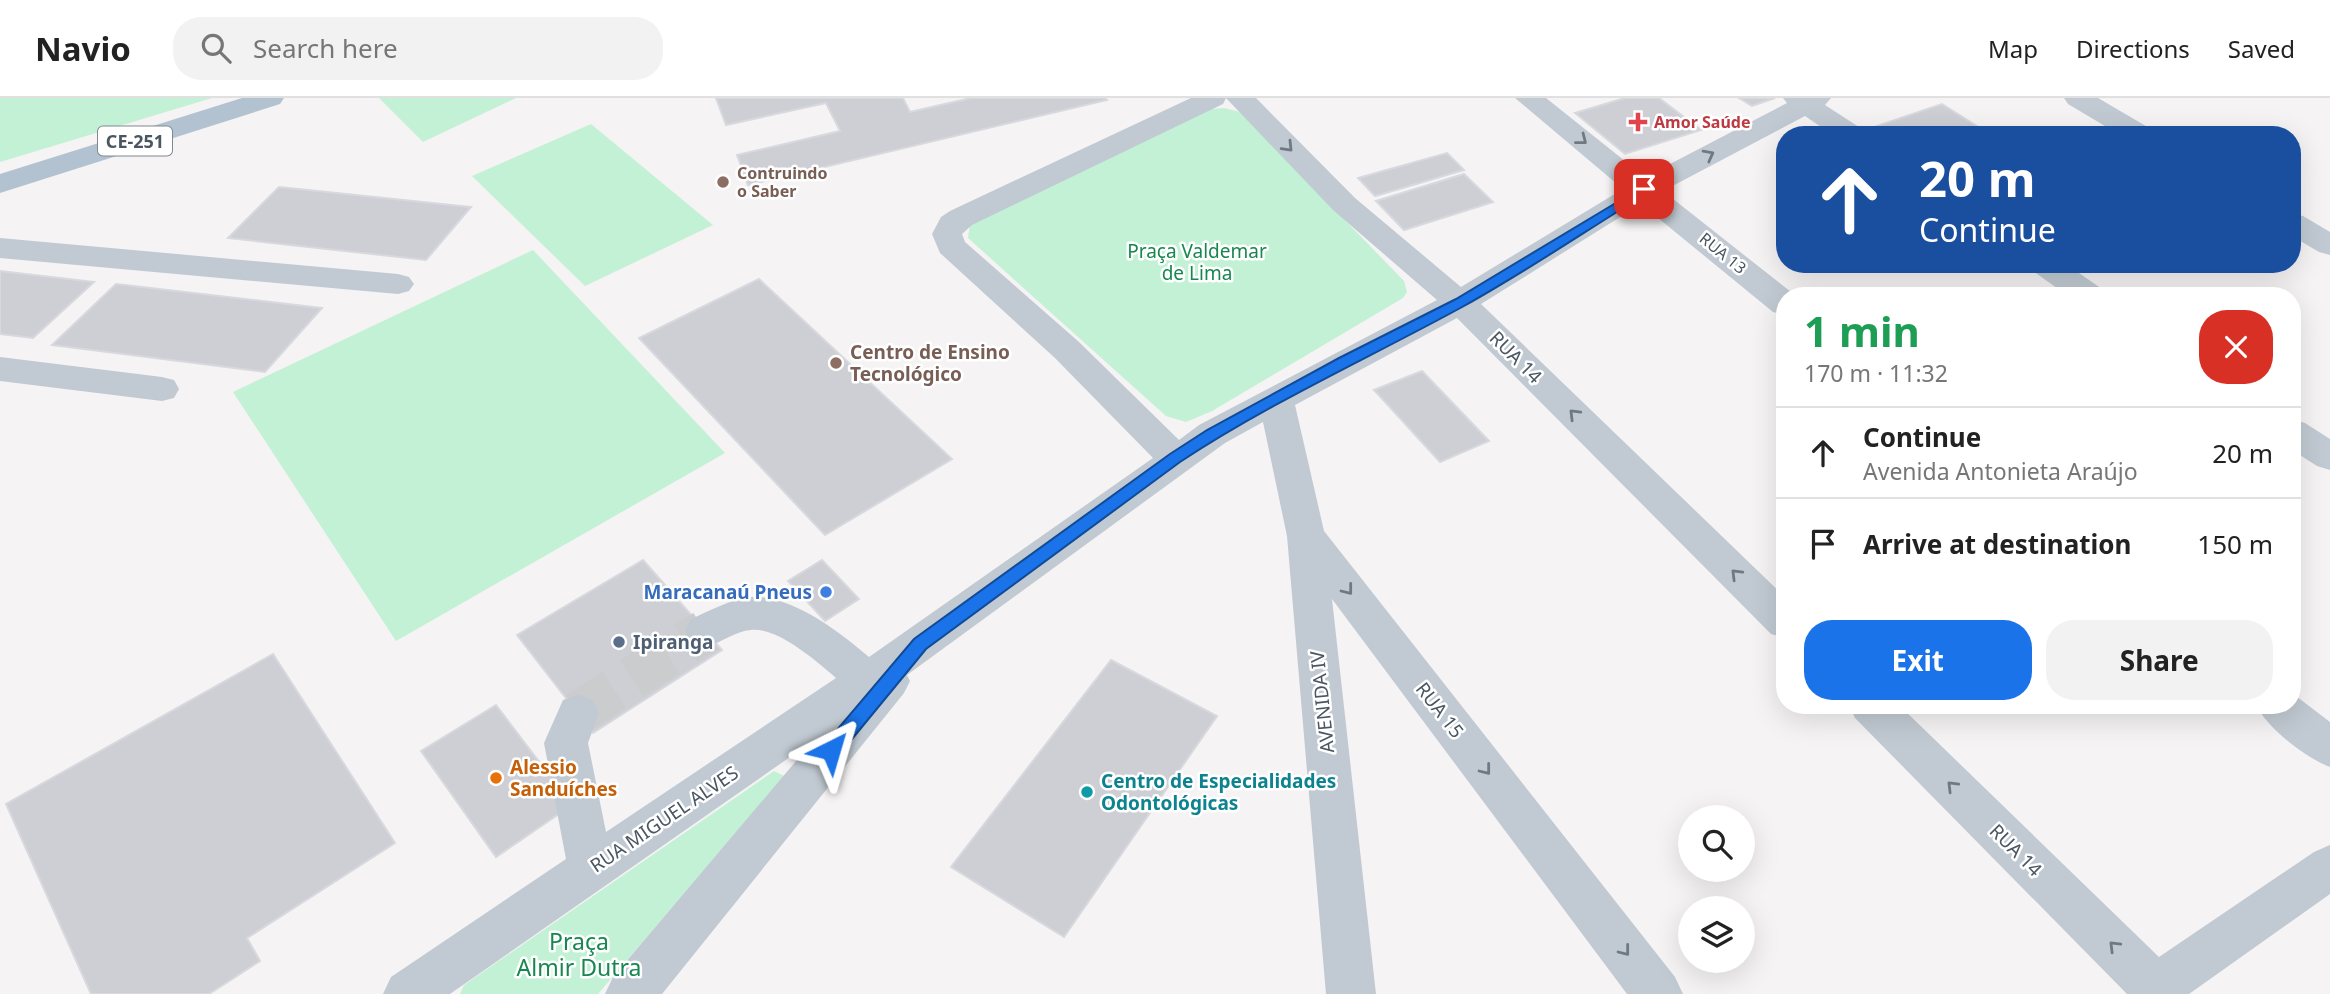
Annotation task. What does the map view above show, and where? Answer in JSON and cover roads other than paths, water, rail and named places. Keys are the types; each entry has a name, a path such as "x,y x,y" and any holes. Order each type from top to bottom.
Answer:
{"main road":[{"name":"CE-251","path":"0,184 270,98"}],"street":[{"path":"1175,458 1068,350 951,246 947,234 952,224 961,218 1213,98"},
{"name":"RUA 14","path":"1240,98 1344,204 1460,302 1776,613"},
{"name":"RUA 13","path":"1529,98 1776,297"},
{"path":"2078,98 2126,126"},
{"path":"630,994 920,644 1175,458 1212,434 1344,361 1460,302 1644,189 1807,100 1840,126"},
{"path":"2301,228 2330,245"},
{"path":"0,248 398,284"},
{"path":"2057,273 2078,287"},
{"path":"0,369 162,389"},
{"name":"RUA 15","path":"1276,400 1306,536 1658,994"},
{"path":"2301,438 2330,457"},
{"name":"AVENIDA IV","path":"1306,536 1351,994"},
{"path":"705,631 756,613 794,625 839,655 867,680"},
{"name":"RUA MIGUEL ALVES","path":"408,994 920,644"},
{"path":"578,713 566,743 591,869"},
{"name":"RUA 14","path":"1879,714 2159,991"},
{"path":"2288,714 2330,748"},
{"path":"2159,991 2330,867"}],"tunnel":[{"path":"578,713 705,631"}],"place":[{"name":"Amor Saúde","path":"1638,122"},
{"name":"Contruindo o Saber","path":"723,182"},
{"name":"Centro de Ensino Tecnológico","path":"836,363"},
{"name":"Maracanaú Pneus","path":"826,592"},
{"name":"Ipiranga","path":"619,642"},
{"name":"Alessio Sanduíches","path":"496,778"},
{"name":"Centro de Especialidades Odontológicas","path":"1087,792"}],"park label":[{"name":"Praça Valdemar de Lima","path":"1197,262"},
{"name":"Praça Almir Dutra","path":"579,954"}]}
